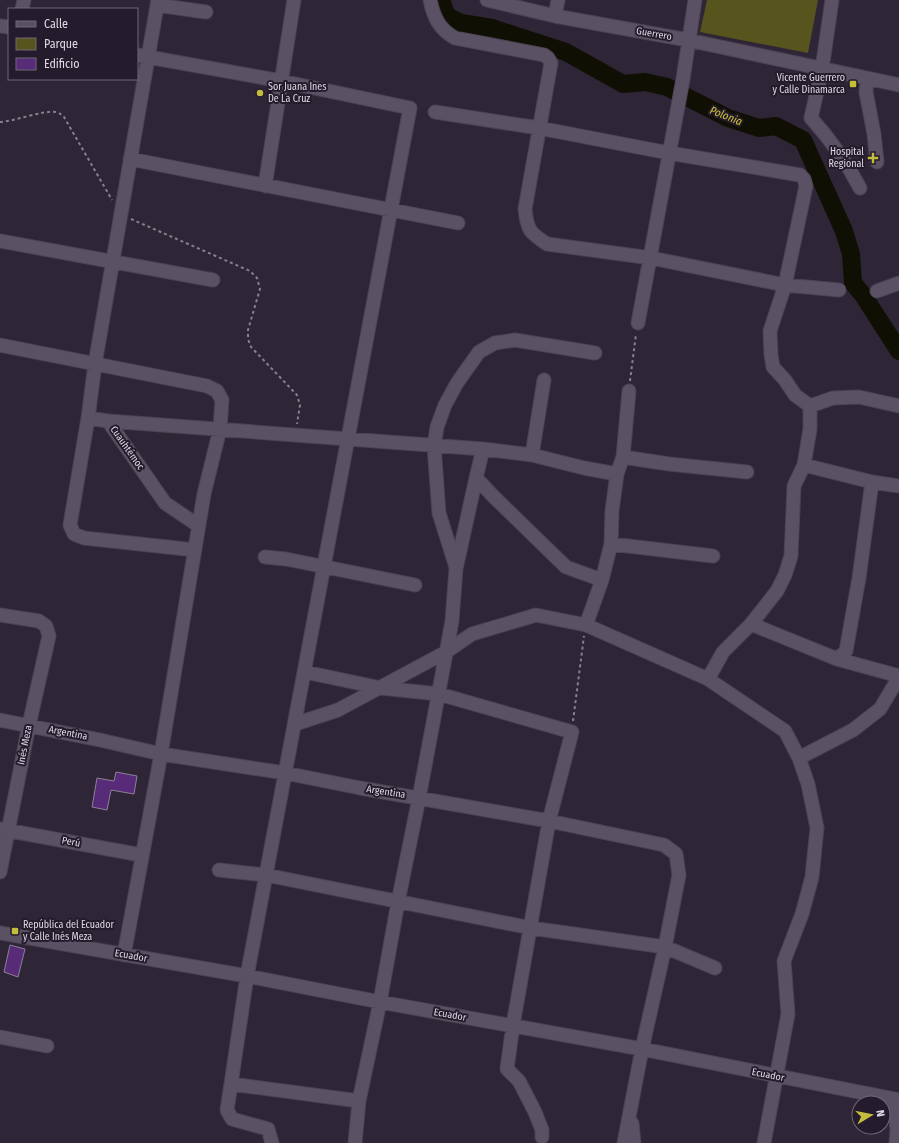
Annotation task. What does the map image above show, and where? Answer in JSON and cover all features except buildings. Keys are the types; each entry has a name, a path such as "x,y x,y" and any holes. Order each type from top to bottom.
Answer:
{"street":[{"path":"265,186 294,0"},
{"path":"430,0 432,9 440,25 446,33 455,38 544,55 551,62 525,209 526,223 533,235 547,244 651,258 785,284 839,290"},
{"name":"Guerrero","path":"487,0 554,16 688,40 899,85"},
{"path":"554,16 558,0"},
{"path":"638,323 651,258 675,114 683,79 695,0"},
{"path":"832,0 822,69 811,118 823,131 851,170 860,188"},
{"path":"195,550 84,538 74,534 70,525 88,418 95,364 130,159 142,56 157,2 206,12"},
{"path":"142,56 281,81 410,108 247,976 227,1110 232,1119 268,1129 272,1143"},
{"path":"867,79 866,92 874,134 877,162"},
{"path":"434,112 539,128 669,154 800,175 804,179 806,186 785,284 770,331 773,367 786,380 796,396 810,406"},
{"path":"130,159 458,223"},
{"path":"0,240 213,280"},
{"path":"877,292 899,284"},
{"path":"456,569 439,513 434,446 445,406 457,383 479,352 495,343 515,340 595,353"},
{"path":"0,345 207,386 217,391 222,400 220,429 204,494 161,754 141,855 124,955"},
{"path":"532,455 544,380"},
{"path":"586,625 602,580 611,544 612,511 616,474 623,457 629,391"},
{"path":"810,406 832,398 859,397 899,406"},
{"path":"708,679 723,652 751,624 778,591 791,556 794,486 804,465 810,429 810,406"},
{"name":"Cuauhtémoc","path":"88,418 108,421 164,503 199,526"},
{"path":"108,421 484,449 532,455 584,468 616,474"},
{"path":"355,1143 359,1101 380,1002 452,622 456,569 476,478 484,449"},
{"path":"623,457 669,464 747,472"},
{"path":"804,465 872,482 899,486"},
{"path":"476,478 566,567 602,580"},
{"path":"837,659 846,651 860,578 872,482"},
{"path":"611,544 713,556"},
{"path":"265,557 286,559 415,586"},
{"name":"Inés Meza","path":"0,615 39,621 46,626 49,636 4,830 0,872"},
{"path":"295,724 338,710 446,652 472,634 536,615 586,625 708,679 785,731 799,758 808,784 817,828 810,884 802,914 784,961 788,1014 764,1143"},
{"path":"751,624 837,659 899,677 880,709 853,730 799,758"},
{"path":"305,672 381,688 439,694 572,732 549,821 513,1025 507,1069 519,1082 535,1112 542,1130 542,1137"},
{"name":"Argentina","path":"0,720 161,754 286,773 360,788 549,821 664,845 676,854 679,875 665,947 642,1049 631,1111"},
{"name":"Perú","path":"4,830 141,855"},
{"path":"219,870 266,875 531,928 665,947 716,968"},
{"name":"Ecuador","path":"0,933 247,976 380,1002 642,1049 896,1100"},
{"path":"0,1037 47,1046"},
{"path":"232,1084 359,1101"},
{"path":"896,1100 896,1143"},
{"path":"624,1143 631,1111"},
{"path":"631,1111 634,1143"}],"path":[{"path":"0,122 14,121 50,112 58,112 64,117 121,215 250,271 257,278 260,289 248,330 248,339 251,347 297,395 300,411 293,434"},
{"path":"629,391 638,323"},
{"path":"572,732 586,625"}],"green space":[{"path":"707,0 818,0 808,53 700,32"}],"waterway":[{"name":"Polonia","path":"442,0 447,16 461,23 492,28 566,52 623,84 645,82 667,87 728,118 759,128 776,126 803,140 844,231 851,254 853,283 863,295 899,351"}],"place":[{"name":"Vicente Guerrero y Calle Dinamarca","path":"853,84"},
{"name":"Sor Juana Ines De La Cruz","path":"260,93"},
{"name":"Hospital Regional","path":"873,158"},
{"name":"República del Ecuador y Calle Inés Meza","path":"15,931"}]}
